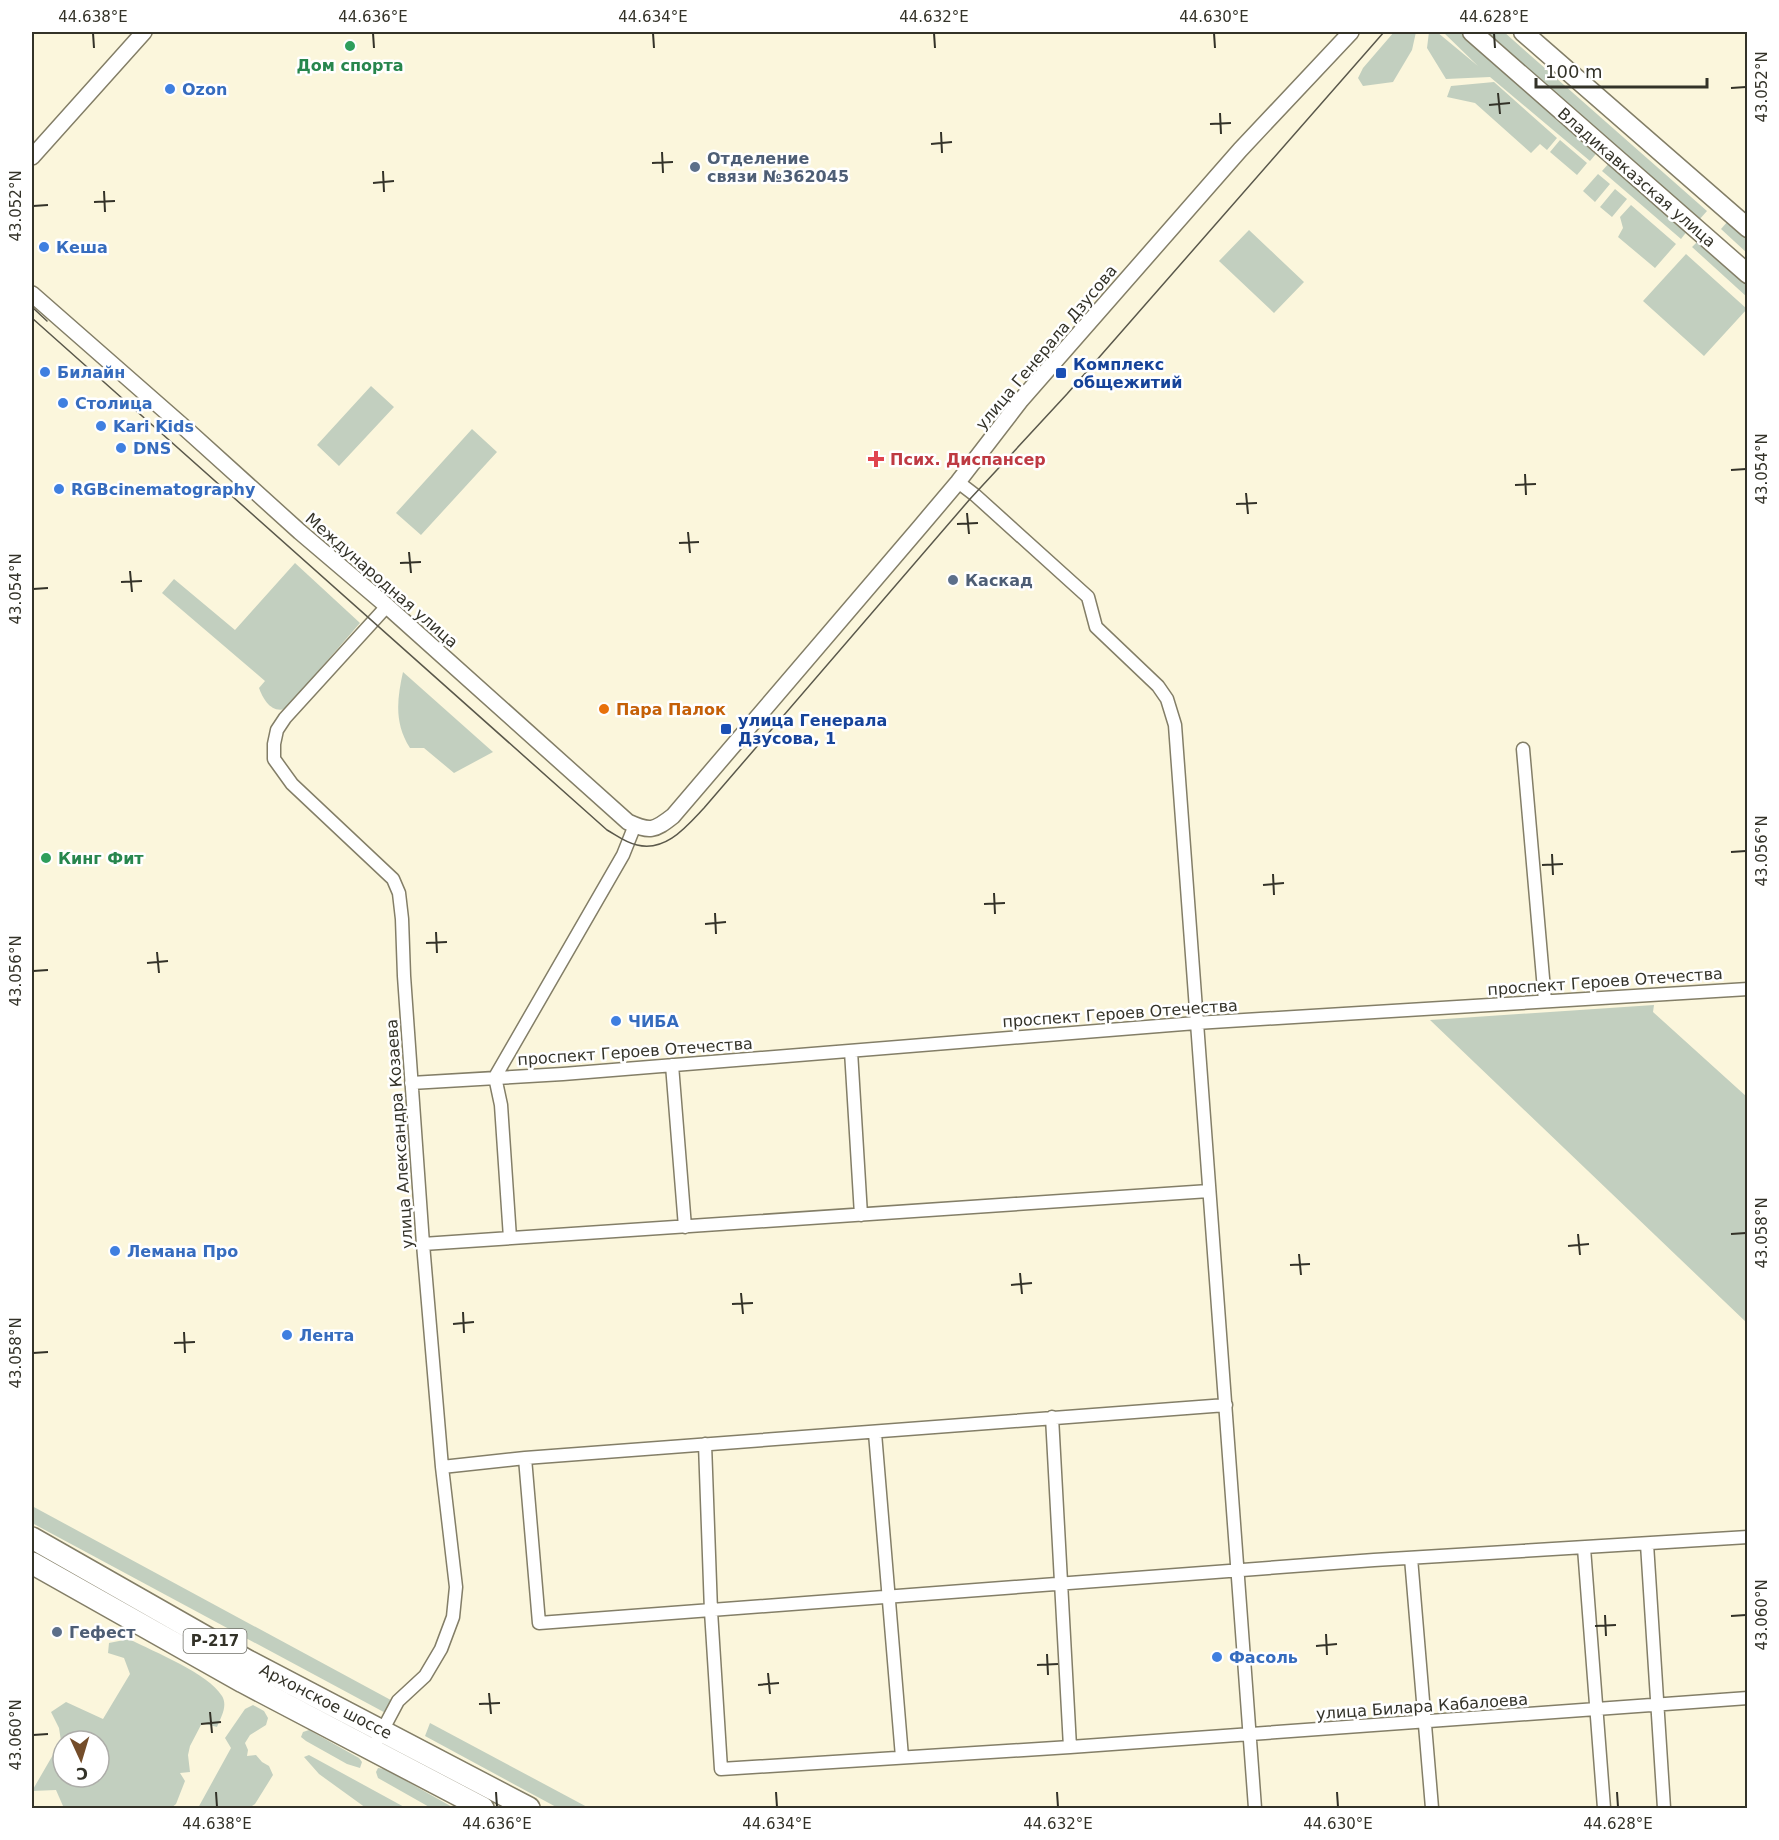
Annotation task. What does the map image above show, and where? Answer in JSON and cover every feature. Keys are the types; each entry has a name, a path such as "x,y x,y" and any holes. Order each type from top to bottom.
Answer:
{"highway":[{"name":"Архонское шоссе","path":"32,1538 248,1660 529,1809"},
{"name":"Архонское шоссе","path":"32,1563 243,1683 483,1809"}],"main road":[{"name":"Владикавказская улица","path":"1472,32 1748,274"},
{"name":"Владикавказская улица","path":"1524,32 1748,228"}],"street":[{"path":"32,158 144,32"},
{"name":"улица Генерала Дзусова","path":"657,828 673,816 958,482 1021,400 1240,150 1351,32"},
{"name":"Международная улица","path":"32,294 300,532 387,606 628,822 647,830 657,828"},
{"path":"958,482 1088,597 1096,627 1158,686 1167,699 1175,725 1255,1809"},
{"name":"улица Александра Козаева","path":"372,1750 398,1701 425,1676 441,1649 453,1617 456,1587 442,1467 423,1244 402,919 399,893 393,879 292,784 274,759 277,730 285,718 387,606"},
{"path":"1524,748 1545,1001"},
{"path":"510,1238 501,1105 495,1077 623,855 635,825"},
{"name":"проспект Героев Отечества","path":"411,1083 672,1065 1196,1023 1748,989"},
{"path":"850,1051 861,1215"},
{"path":"672,1065 685,1227"},
{"path":"423,1244 1209,1191"},
{"path":"442,1467 525,1458 1226,1405"},
{"path":"1052,1417 1070,1747"},
{"path":"875,1433 902,1757"},
{"name":"улица Билара Кабалоева","path":"705,1444 711,1611 721,1769 1249,1735 1748,1698"},
{"path":"525,1458 539,1623 1412,1558 1748,1537"},
{"path":"1647,1544 1664,1809"},
{"path":"1584,1548 1604,1809"},
{"path":"1412,1558 1432,1809"}],"green space":[{"path":"1394,32 1416,32 1412,50 1393,82 1363,86 1358,78 1363,68"},
{"path":"1429,32 1437,32 1478,66 1443,32 1467,32 1600,149 1590,161 1490,77 1446,79 1427,48"},
{"path":"1487,32 1504,32 1707,211 1699,220"},
{"path":"1494,82 1557,138 1547,150 1540,144 1531,153 1475,103 1447,97 1451,86"},
{"path":"1560,140 1587,163 1577,175 1550,152"},
{"path":"1610,162 1688,230 1681,239 1602,171"},
{"path":"1598,174 1610,184 1595,202 1583,191"},
{"path":"1615,189 1627,199 1612,217 1600,207"},
{"path":"1631,205 1676,244 1655,268 1618,237 1623,228 1620,217"},
{"path":"1728,221 1747,238 1747,253 1721,229"},
{"path":"1249,230 1304,282 1274,313 1219,261"},
{"path":"1699,240 1747,283 1747,297 1692,247"},
{"path":"1686,254 1747,309 1704,356 1643,301"},
{"path":"371,386 394,407 339,466 317,445"},
{"path":"472,429 497,452 421,535 396,513"},
{"path":"295,563 360,623 285,709 280,710 268,704 263,696 259,688 265,681 162,593 174,579 235,630"},
{"path":"403,672 493,752 454,773 424,748 410,748 401,729 398,711"},
{"path":"1654,1005 1653,1012 1747,1097 1747,1323 1430,1020"},
{"path":"32,1506 400,1705 393,1717 32,1523"},
{"path":"129,1639 193,1671 215,1687 224,1700 223,1712 217,1727 202,1723 190,1746 188,1755 190,1772 180,1773 185,1781 176,1804 171,1808 61,1808 63,1806 56,1790 32,1791 51,1758 51,1789 111,1789 111,1729 59,1729 51,1712 66,1702 103,1719 130,1674 124,1658 108,1653 109,1643"},
{"path":"253,1705 264,1711 268,1718 266,1725 250,1735 245,1743 248,1750 247,1756 256,1755 269,1766 273,1775 255,1804 249,1808 198,1808 231,1748 225,1738 245,1709"},
{"path":"430,1723 589,1808 558,1808 425,1736"},
{"path":"309,1730 359,1758 362,1762 360,1768 347,1764 301,1737 303,1732"},
{"path":"309,1755 406,1808 366,1808 319,1774 304,1757"},
{"path":"378,1768 385,1769 454,1808 431,1808 378,1778 376,1772"}],"tram line":[{"path":"32,318 607,830 633,844 657,845 675,836 704,808 970,499 1067,394 1384,32"},
{"path":"32,307 47,321"}],"place":[{"name":"Дом спорта","path":"350,46"},
{"name":"Ozon","path":"170,89"},
{"name":"Отделение связи №362045","path":"695,167"},
{"name":"Кеша","path":"44,247"},
{"name":"Билайн","path":"45,372"},
{"name":"Комплекс общежитий","path":"1061,373"},
{"name":"Столица","path":"63,403"},
{"name":"Kari Kids","path":"101,426"},
{"name":"DNS","path":"121,448"},
{"name":"Псих. Диспансер","path":"876,459"},
{"name":"RGBcinematography","path":"59,489"},
{"name":"Каскад","path":"953,580"},
{"name":"Пара Палок","path":"604,709"},
{"name":"улица Генерала Дзусова, 1","path":"726,729"},
{"name":"Кинг Фит","path":"46,858"},
{"name":"ЧИБА","path":"616,1021"},
{"name":"Лемана Про","path":"115,1251"},
{"name":"Лента","path":"287,1335"},
{"name":"Гефест","path":"57,1632"},
{"name":"Фасоль","path":"1217,1657"}]}
